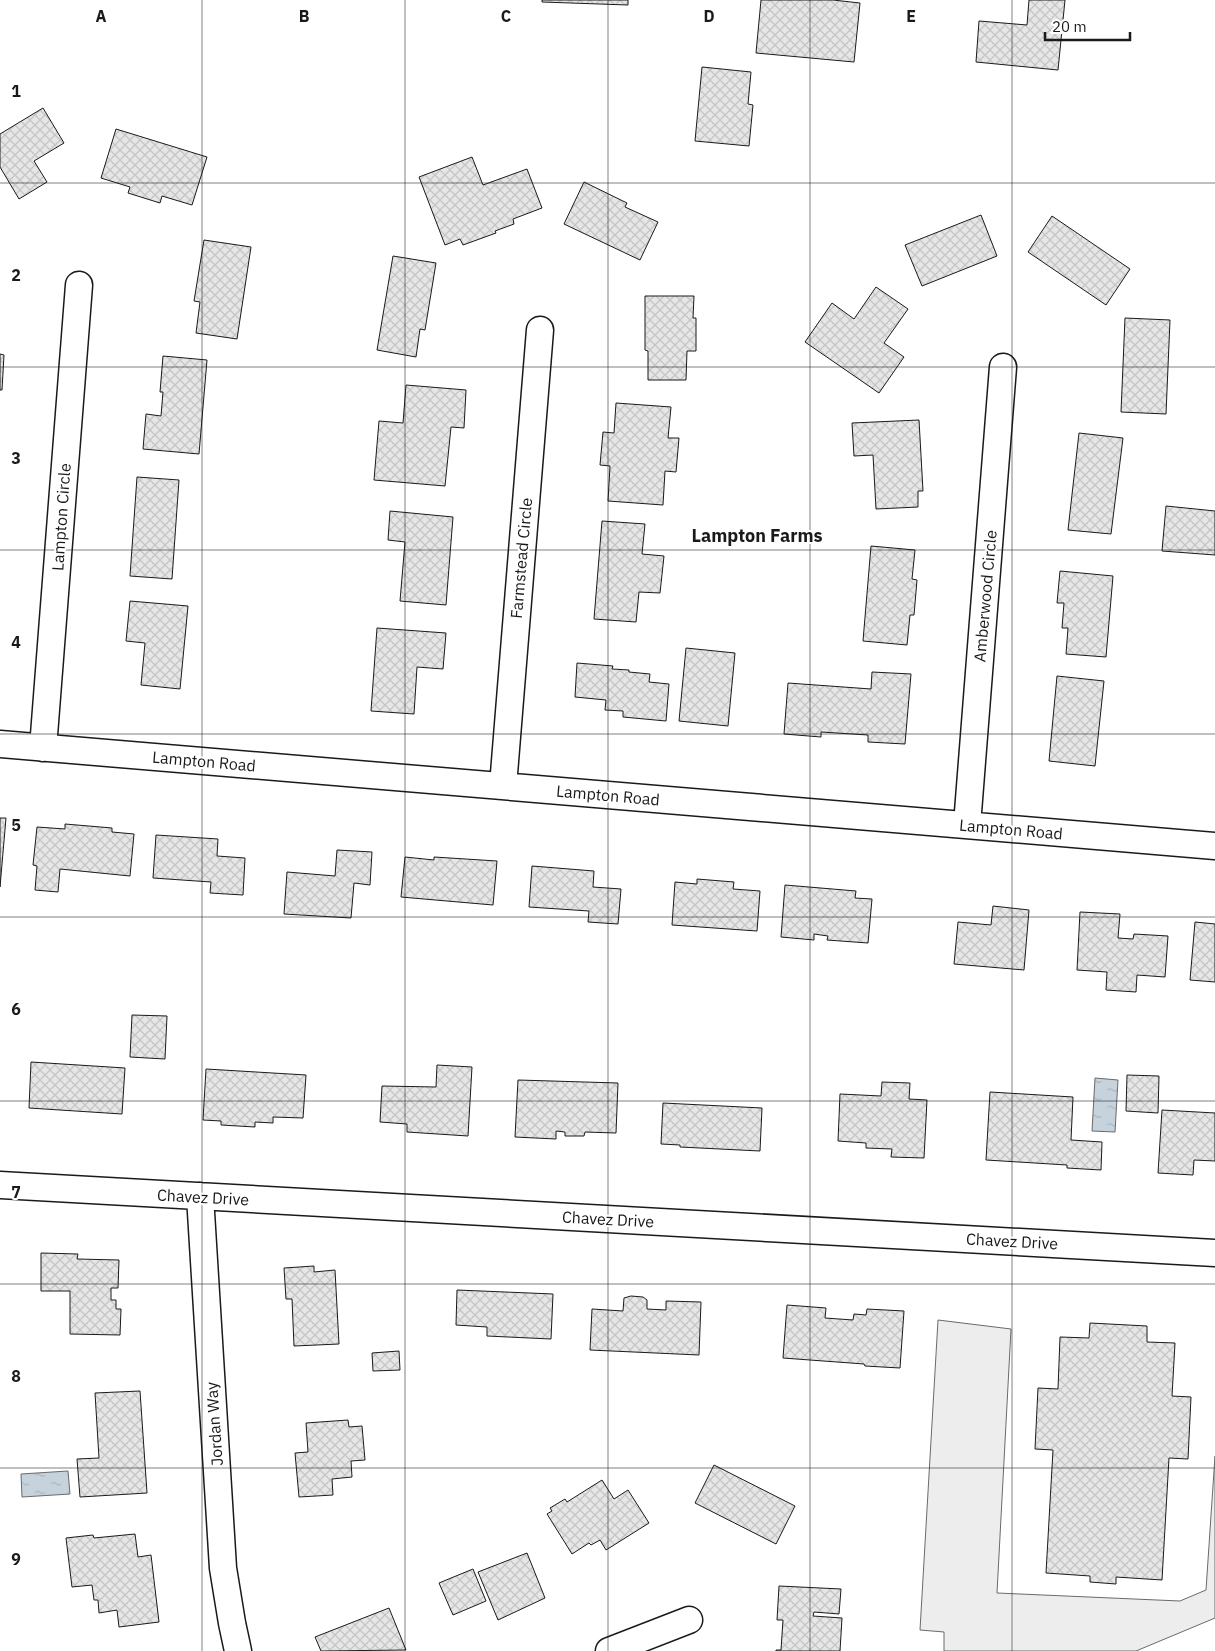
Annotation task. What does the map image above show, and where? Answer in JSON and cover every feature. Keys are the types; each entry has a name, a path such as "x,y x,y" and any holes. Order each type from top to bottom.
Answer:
{"street":[{"name":"Lampton Circle","path":"43,748 79,285"},
{"name":"Farmstead Circle","path":"502,786 540,330"},
{"name":"Amberwood Circle","path":"967,826 1003,367"},
{"name":"Lampton Road","path":"0,744 1215,846"},
{"name":"Chavez Drive","path":"0,1185 1215,1253"},
{"name":"Jordan Way","path":"200,1196 223,1568 238,1651"},
{"path":"610,1651 689,1620"}],"shaded area":[{"path":"938,1320 1011,1329 997,1593 1180,1601 1206,1590 1215,1456 1215,1618 1136,1651 944,1651 944,1632 920,1630"}],"water":[{"path":"1095,1078 1118,1080 1115,1132 1092,1131"},
{"path":"68,1471 70,1494 22,1497 21,1474"}],"building":[{"path":"542,0 628,0 628,5 542,2"},
{"path":"761,0 833,0 860,3 854,62 756,53"},
{"path":"1029,0 1065,0 1058,70 976,62 979,21 1027,25"},
{"path":"702,67 751,72 748,104 753,105 749,146 695,141"},
{"path":"43,108 64,143 34,161 47,182 19,199 0,167 0,134"},
{"path":"116,129 207,157 192,205 162,196 160,203 128,193 130,187 101,178"},
{"path":"472,157 483,185 527,169 542,208 513,219 514,224 495,231 496,233 463,245 460,239 445,245 419,177"},
{"path":"584,182 627,203 625,207 658,222 640,260 564,224"},
{"path":"981,215 997,256 922,286 905,245"},
{"path":"1052,216 1130,269 1106,305 1028,252"},
{"path":"204,240 251,247 237,339 196,333 200,302 194,301"},
{"path":"393,256 436,263 425,330 420,329 416,357 377,350"},
{"path":"876,287 908,309 884,343 904,357 879,393 805,342 832,303 854,319"},
{"path":"645,296 694,296 693,318 696,318 696,351 687,351 686,380 648,380 648,351 645,350"},
{"path":"1125,318 1170,320 1166,414 1121,412"},
{"path":"0,354 4,355 2,390 0,390"},
{"path":"163,356 207,360 199,454 143,449 146,414 161,416 163,392 160,392"},
{"path":"406,385 466,390 464,428 451,427 445,486 374,480 379,421 403,423"},
{"path":"616,403 671,407 668,438 679,438 676,472 665,471 663,505 608,501 610,466 600,465 603,432 614,433"},
{"path":"919,420 923,491 918,491 918,507 876,509 873,455 854,456 852,423"},
{"path":"1079,433 1123,438 1111,534 1068,530"},
{"path":"137,477 179,480 172,579 130,576"},
{"path":"1166,506 1215,511 1215,555 1162,551"},
{"path":"390,511 453,517 446,605 400,601 405,542 388,540"},
{"path":"602,521 645,524 642,554 664,556 660,593 639,592 636,622 594,619"},
{"path":"871,546 915,550 912,579 917,580 914,615 910,615 907,645 863,641"},
{"path":"1060,571 1113,576 1106,657 1066,654 1068,628 1062,628 1064,603 1057,603"},
{"path":"130,601 188,606 180,689 141,685 145,643 126,641"},
{"path":"377,628 446,633 443,669 417,667 414,714 371,711"},
{"path":"686,648 735,653 728,726 679,721"},
{"path":"577,663 613,666 612,669 650,674 649,682 669,684 666,721 623,717 623,711 605,710 606,700 575,697"},
{"path":"872,672 911,674 905,744 868,742 868,735 821,732 821,737 784,734 788,683 871,689"},
{"path":"1057,676 1104,681 1095,766 1049,761"},
{"path":"0,818 6,818 0,887"},
{"path":"65,824 112,828 112,832 134,834 130,876 60,869 58,892 35,890 37,866 33,865 37,827 65,829"},
{"path":"156,835 218,839 217,856 245,858 243,895 210,893 211,882 153,878"},
{"path":"337,850 372,852 370,885 354,883 351,918 284,914 287,872 335,876"},
{"path":"405,857 434,860 434,857 497,861 493,905 401,897"},
{"path":"532,866 594,871 593,887 621,889 618,924 588,922 589,911 529,907"},
{"path":"697,879 734,882 733,889 760,891 757,931 672,925 675,882 697,884"},
{"path":"785,885 856,891 855,898 872,899 868,943 827,940 828,936 814,934 814,940 781,937"},
{"path":"993,906 1029,910 1024,970 954,964 958,922 991,925"},
{"path":"1080,912 1120,914 1118,938 1133,939 1134,934 1168,936 1165,977 1137,975 1136,992 1106,990 1107,972 1077,970"},
{"path":"1195,922 1215,924 1215,982 1190,980"},
{"path":"132,1015 167,1016 165,1059 130,1057"},
{"path":"31,1062 125,1068 122,1114 29,1108"},
{"path":"437,1065 472,1067 468,1136 407,1132 407,1124 380,1122 382,1086 436,1087"},
{"path":"206,1069 306,1075 303,1118 273,1117 273,1123 255,1122 255,1127 221,1125 221,1121 203,1120"},
{"path":"1127,1075 1159,1076 1158,1113 1126,1111"},
{"path":"518,1080 618,1083 616,1133 585,1132 584,1136 565,1136 565,1132 556,1131 556,1139 515,1137"},
{"path":"882,1082 910,1083 909,1099 927,1100 924,1158 891,1157 892,1149 866,1148 866,1143 838,1141 840,1094 881,1096"},
{"path":"990,1092 1073,1097 1071,1140 1102,1142 1101,1170 1067,1168 1067,1165 986,1160"},
{"path":"663,1103 762,1108 760,1151 680,1147 680,1145 661,1144"},
{"path":"1162,1110 1215,1113 1215,1161 1194,1160 1193,1175 1158,1173"},
{"path":"41,1253 78,1254 77,1259 119,1260 118,1288 111,1288 111,1300 116,1300 116,1309 121,1309 120,1335 70,1334 70,1291 41,1291"},
{"path":"314,1266 314,1272 335,1270 339,1344 294,1346 292,1299 286,1299 284,1268"},
{"path":"457,1290 553,1294 551,1339 487,1336 487,1327 456,1325"},
{"path":"631,1296 643,1297 647,1300 647,1309 666,1310 666,1301 701,1302 699,1355 590,1350 592,1309 623,1311 624,1298"},
{"path":"787,1305 826,1308 825,1318 853,1320 854,1314 866,1315 867,1309 904,1311 900,1368 783,1358"},
{"path":"1090,1323 1147,1326 1147,1342 1175,1343 1172,1396 1191,1397 1188,1459 1169,1458 1162,1580 1116,1577 1116,1584 1090,1582 1090,1576 1046,1573 1053,1450 1035,1449 1038,1388 1058,1389 1060,1337 1089,1338"},
{"path":"399,1351 400,1370 373,1371 372,1353"},
{"path":"140,1391 147,1493 80,1497 77,1459 99,1458 95,1393"},
{"path":"348,1420 349,1427 362,1426 365,1460 351,1461 352,1477 332,1479 333,1495 299,1497 295,1453 308,1452 306,1423"},
{"path":"714,1465 795,1506 776,1544 695,1503"},
{"path":"602,1480 614,1499 628,1490 649,1523 606,1550 600,1540 591,1545 589,1543 572,1554 547,1514 552,1511 550,1508 565,1499 567,1502"},
{"path":"135,1534 138,1557 151,1555 159,1622 119,1627 117,1610 99,1613 98,1600 94,1600 92,1585 72,1587 66,1538 93,1535 94,1538"},
{"path":"527,1553 545,1598 498,1620 478,1572"},
{"path":"473,1569 486,1601 453,1615 439,1583"},
{"path":"779,1586 841,1589 839,1614 814,1612 813,1616 842,1618 840,1651 776,1651 781,1650 783,1620 777,1620"},
{"path":"389,1608 406,1650 321,1651 315,1637"}],"district":[{"name":"Lampton Farms","path":"757,536"}]}
